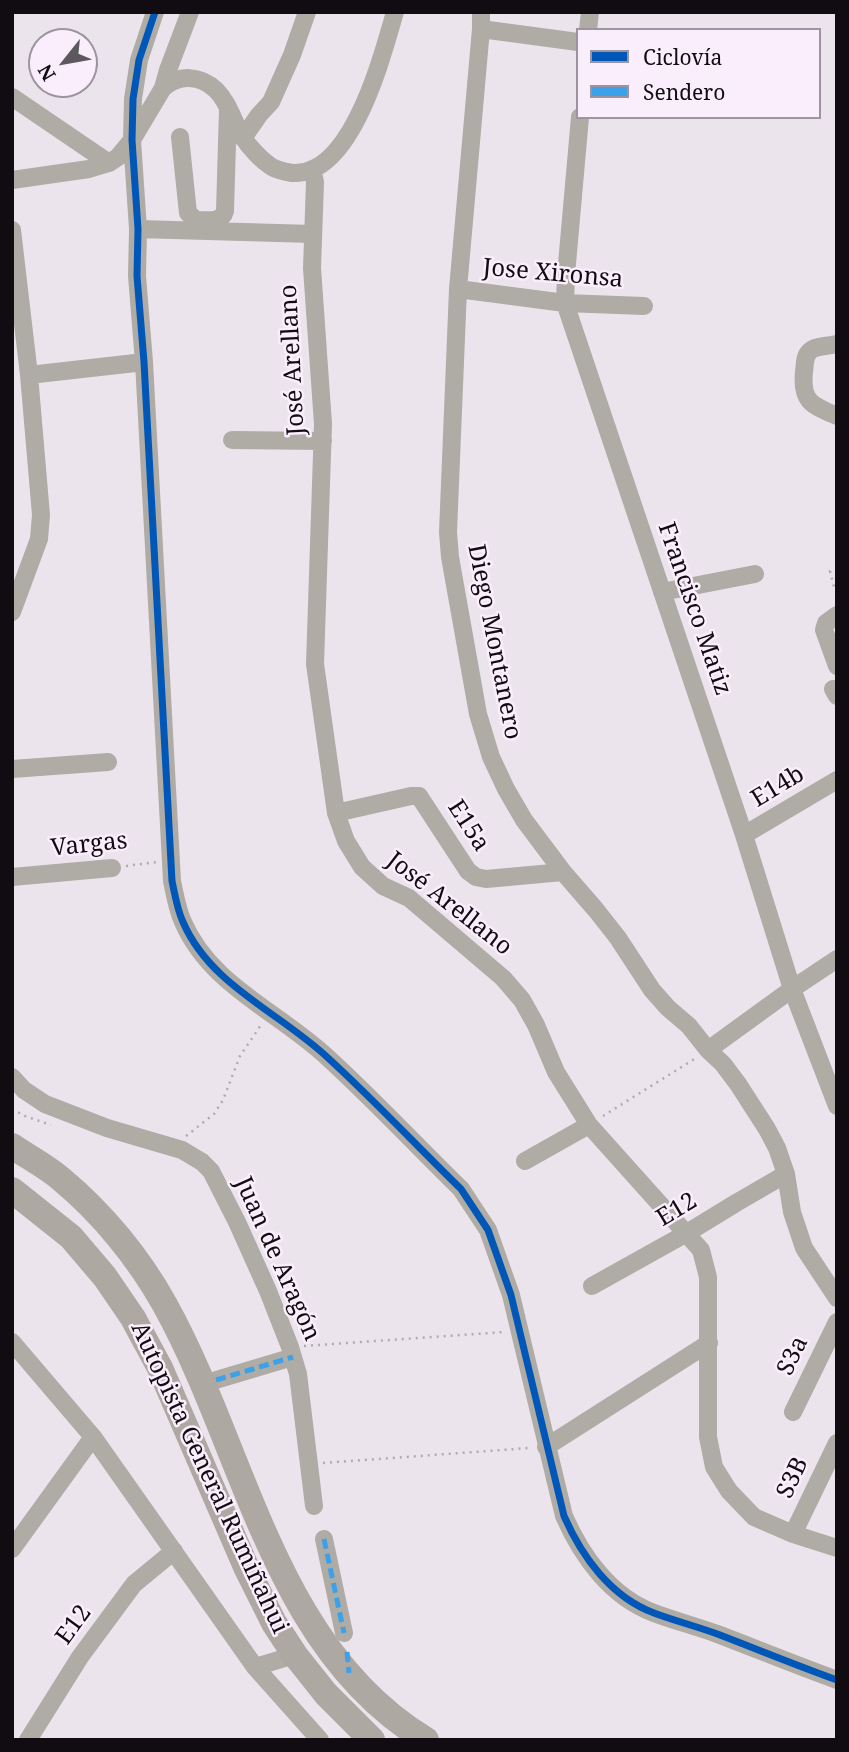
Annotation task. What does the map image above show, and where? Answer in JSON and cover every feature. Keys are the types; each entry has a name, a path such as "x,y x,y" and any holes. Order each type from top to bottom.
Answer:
{"highway":[{"name":"Autopista General Rumiñahui","path":"12,1146 60,1177 91,1206 144,1271 191,1354 274,1554 302,1609 327,1645 348,1663 356,1683 387,1712 426,1740"},
{"name":"Autopista General Rumiñahui","path":"12,1190 71,1237 105,1277 133,1318 160,1368 247,1569 274,1623 326,1694 372,1740"}],"street":[{"path":"155,12 135,78 132,140 138,229 137,275 172,881 184,924 216,970 239,991 270,1011 325,1055 461,1189 488,1230 510,1294 564,1516 572,1535 598,1573 630,1601 653,1613 703,1628 837,1680"},
{"path":"12,180 89,169 109,163 118,157 132,140 163,88 190,12"},
{"path":"243,138 271,102 307,12"},
{"path":"163,88 182,78 204,82 216,90 228,105 243,138 261,158 274,168 302,173 322,164 351,129 366,103 395,12"},
{"path":"481,20 576,42"},
{"name":"Diego Montanero","path":"481,20 458,289 448,532 478,714 491,757 524,820 618,938 652,990 689,1026 746,1095 777,1148 786,1174 792,1212 804,1248 837,1298"},
{"path":"12,97 109,163"},
{"path":"180,137 188,213 196,220 219,219 224,216 225,211 228,105"},
{"name":"Francisco Matiz","path":"580,119 565,303 744,835 792,989 837,1106"},
{"name":"José Arellano","path":"312,169 315,182 313,268 323,424 315,664 336,813 346,841 362,867 383,886 409,898 503,978 522,1000 556,1072 589,1125 701,1250 708,1277 708,1437 714,1467 729,1491 754,1517 793,1534 837,1548"},
{"path":"138,229 313,234"},
{"path":"12,230 29,375 41,514 39,539 12,612"},
{"name":"Jose Xironsa","path":"458,289 565,303 644,306"},
{"path":"837,344 813,348 808,352 803,385 807,399 814,406 837,416"},
{"path":"29,375 144,362"},
{"path":"232,440 323,440"},
{"path":"662,592 755,574"},
{"path":"837,615 826,623 824,630 837,666"},
{"path":"12,769 108,762"},
{"name":"E14b","path":"744,835 837,780"},
{"name":"E15a","path":"336,813 419,796 468,872 476,877 486,879 564,872"},
{"name":"Vargas","path":"12,877 112,868"},
{"path":"708,1050 837,959"},
{"name":"Juan de Aragón","path":"12,1077 24,1090 45,1104 107,1128 192,1155 202,1162 216,1179 263,1279 292,1352 298,1374 314,1506"},
{"path":"525,1161 589,1125"},
{"name":"E12","path":"592,1286 786,1174"},
{"name":"S3a","path":"793,1412 837,1322"},
{"path":"12,1342 93,1437 255,1667 320,1740"},
{"path":"546,1447 709,1343"},
{"path":"216,1380 292,1352"},
{"path":"12,1549 93,1437"},
{"name":"S3B","path":"793,1534 837,1443"},
{"path":"324,1539 344,1633"},
{"name":"E12","path":"28,1740 80,1657 134,1584 174,1551"},
{"path":"255,1667 296,1655"}],"path":[{"path":"837,570 830,571 834,587 837,587"},
{"path":"173,1147 214,1114 223,1100 240,1056 270,1011"},
{"path":"589,1125 708,1050"},
{"path":"292,1352 519,1331"},
{"path":"309,1464 546,1447"}],"marked path":[{"path":"216,1380 293,1357"},
{"path":"324,1539 344,1633"},
{"path":"347,1652 349,1673"}],"cycle path":[{"path":"155,12 139,60 133,99 132,140 138,229 137,276 172,881 181,917 195,944 210,963 228,981 308,1041 344,1073 461,1189 488,1230 511,1295 564,1516 580,1546 600,1574 624,1597 654,1613 837,1680"}]}
